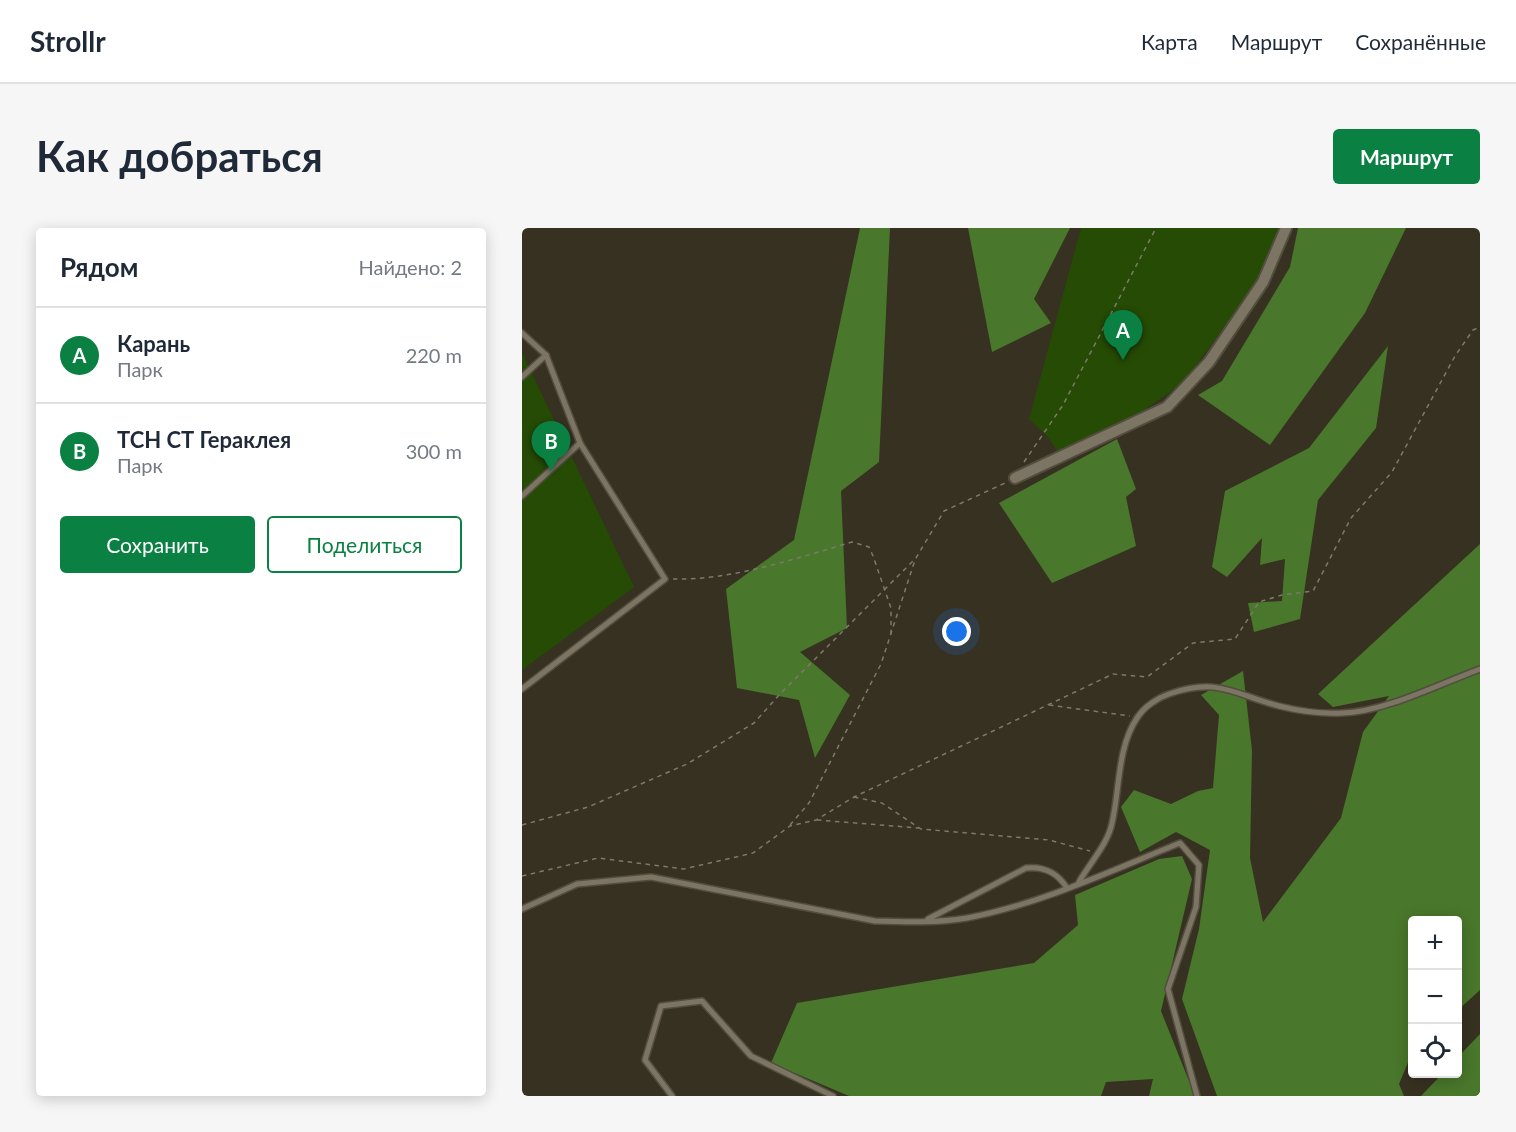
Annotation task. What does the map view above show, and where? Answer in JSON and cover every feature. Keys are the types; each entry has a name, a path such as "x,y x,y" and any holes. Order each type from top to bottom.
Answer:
{"street":[{"path":"1015,478 1167,407 1209,362 1258,290 1286,228"}],"lane":[{"path":"522,333 546,355 580,443 665,579 522,689"},
{"path":"522,377 546,355"},
{"path":"522,496 580,443"},
{"path":"1078,884 1112,825 1127,738 1145,707 1163,696 1208,685 1234,690 1278,706 1305,711 1343,713 1377,707 1480,669"},
{"path":"522,909 577,884 651,877 875,921 966,918 1036,900 1180,843 1199,865 1196,907 1168,989 1197,1096"},
{"path":"924,921 1026,868 1040,867 1051,871 1066,888"},
{"path":"672,1096 645,1060 661,1006 702,1001 751,1056 833,1096"}],"path":[{"path":"522,876 598,858 684,868 753,853 790,826 809,803 872,684 891,637 916,558 944,511 1015,478 1063,405 1156,228"},
{"path":"816,820 854,797 1113,674 1147,677 1193,644 1235,639 1259,602 1282,595 1312,591 1351,518 1392,472 1455,356 1473,330 1480,327"},
{"path":"665,579 696,580 793,560 852,542 862,543 868,547 873,556 891,608 891,637"},
{"path":"522,825 588,807 687,764 754,723 916,558"},
{"path":"1047,705 1137,718"},
{"path":"854,797 882,803 921,829"},
{"path":"790,826 816,820 1049,840 1097,852"}],"green space":[{"path":"860,228 890,228 879,462 841,491 847,628 800,652 850,695 815,758 799,700 737,688 726,589 794,540"},
{"path":"968,228 1070,228 1034,299 1051,323 992,352"},
{"path":"1081,228 1283,228 1255,285 1184,382 1122,426 1057,451 1048,437 1029,419"},
{"path":"1298,228 1406,228 1365,313 1270,445 1198,395 1222,381 1290,267"},
{"path":"1388,346 1376,428 1318,500 1300,619 1254,632 1248,603 1282,601 1285,559 1260,565 1262,538 1227,577 1212,567 1225,491 1309,448"},
{"path":"522,353 634,587 522,670"},
{"path":"1117,439 1136,489 1126,497 1136,546 1052,583 999,503"},
{"path":"1480,544 1480,990 1462,1006 1462,916 1408,916 1408,1063 1399,1084 1404,1096 1217,1096 1182,999 1199,929 1210,850 1176,832 1140,852 1121,807 1134,790 1171,804 1198,791 1213,788 1219,715 1201,695 1243,671 1252,750 1250,858 1263,922 1341,818 1363,732 1389,696 1333,707 1318,694"},
{"path":"1182,856 1192,879 1161,1011 1195,1096 1149,1096 1153,1079 1106,1082 1101,1096 849,1096 771,1063 797,1003 1034,963 1078,925 1075,895 1159,859"},
{"path":"1480,1034 1480,1096 1421,1096 1438,1078 1462,1078 1462,1053"}],"place":[{"name":"Карань","path":"1123,360"},
{"name":"ТСН СТ Гераклея","path":"551,471"}]}
